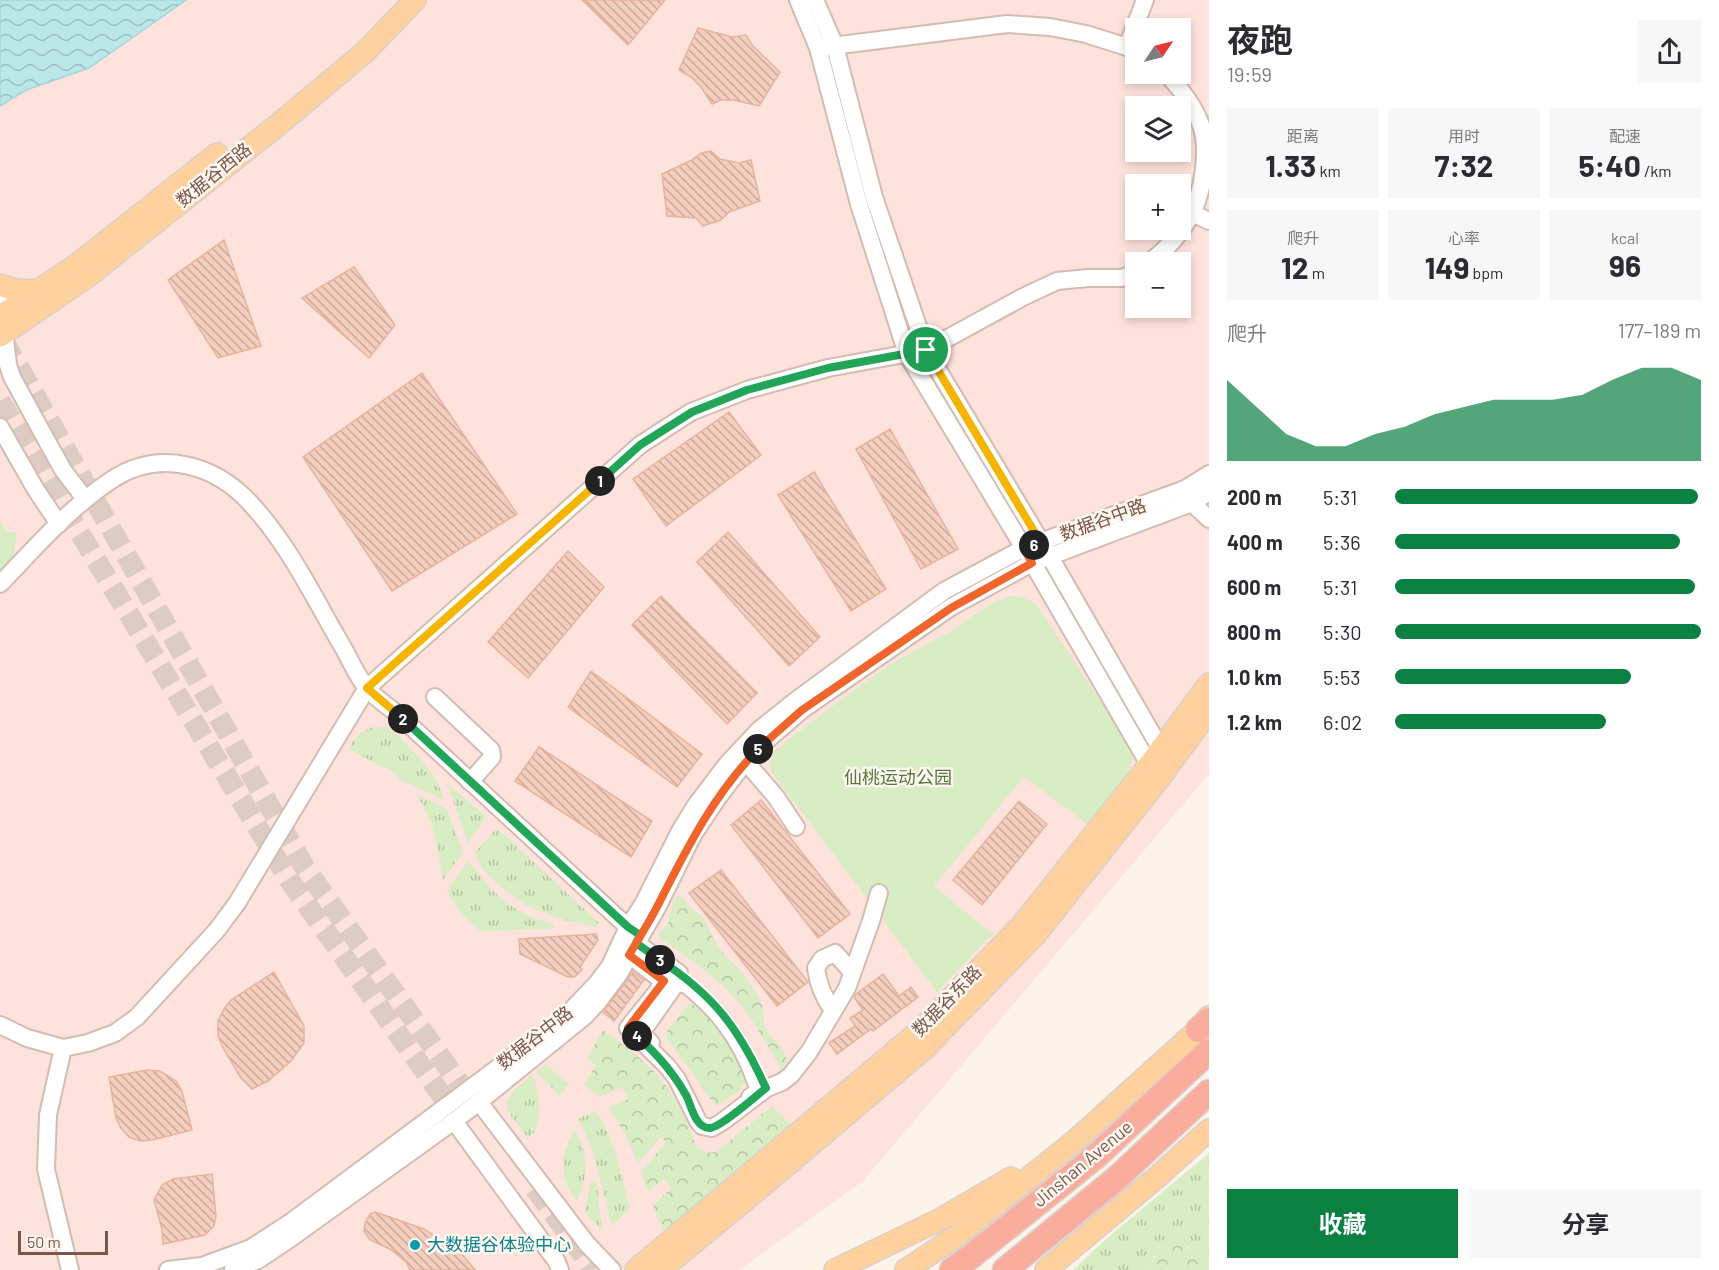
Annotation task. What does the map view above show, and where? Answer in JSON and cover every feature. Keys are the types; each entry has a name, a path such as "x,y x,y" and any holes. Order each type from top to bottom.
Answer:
{"highway":[{"name":"Jinshan Avenue","path":"952,1270 1094,1158 1209,1051"},
{"name":"Jinshan Avenue","path":"1005,1270 1117,1178 1209,1092"},
{"path":"1117,1178 1209,1107"}],"main road":[{"name":"数据谷西路","path":"2,325 88,276 274,119 397,0"},
{"name":"数据谷西路","path":"2,325 40,290 365,52 415,0"},
{"path":"0,285 10,290 40,290"},
{"name":"数据谷东路","path":"660,1270 925,1048 1035,935 1159,765 1209,684"},
{"name":"数据谷东路","path":"636,1270 917,1033 1022,925 1159,765 1209,711"},
{"path":"906,1270 955,1237 1076,1140 1205,1022"},
{"path":"1046,1270 1209,1130"},
{"path":"835,1270 939,1220 1076,1140"},
{"path":"1060,1270 1111,1215"}],"street":[{"path":"798,0 818,48 859,204 907,354 1028,556 1159,765"},
{"path":"815,0 835,46 874,197 926,350 1050,557 1159,765"},
{"path":"1140,18 1145,0"},
{"path":"818,48 1007,24 1050,27 1086,34 1125,47"},
{"path":"1163,252 1192,213 1201,185 1206,158 1202,128 1189,99 1176,84"},
{"path":"1192,213 1209,221"},
{"path":"0,1025 27,1038 63,1048 88,1043 115,1033 137,1017 217,930 237,903 367,688 640,445 692,412 747,390 828,368 926,350 1057,281 1125,277"},
{"path":"0,293 2,325 12,377 63,470 85,499"},
{"path":"0,427 58,524"},
{"path":"0,584 58,524 85,499 114,478 139,467 166,462 194,466 226,483 250,503 282,543 367,688 470,782 633,940 717,1012 725,1022 749,1063 759,1091 713,1125 705,1124 671,1066 642,1034 675,985 674,976"},
{"name":"数据谷中路","path":"168,1270 202,1266 251,1248 300,1215 562,1020 633,940 658,906 693,835 746,762 802,710 1028,556 1041,543 1185,489 1209,474"},
{"name":"数据谷中路","path":"233,1270 258,1260 291,1238 454,1121 585,1016 619,974 633,940 643,904 680,831 696,805 727,764 752,737 794,702 944,591 1028,556 1050,557 1192,503 1209,492"},
{"path":"1192,503 1209,519"},
{"path":"435,696 491,750 492,757 470,782"},
{"path":"746,762 776,798 796,827"},
{"path":"674,976 628,1028 677,1079 702,1126 712,1128 766,1088 782,1082 791,1075 809,1052 847,988 879,893"},
{"path":"833,1010 818,984 816,968 822,959 835,953 852,972"},
{"path":"674,976 707,996 727,1018 747,1048 766,1088"},
{"path":"63,1048 48,1115 46,1169 70,1270"},
{"path":"479,1102 587,1244 612,1270"},
{"path":"454,1121 560,1270"}],"shaded area":[{"path":"186,0 1209,0 1209,774 863,1181 739,1270 0,1270 0,106 26,90 89,68"}],"green space":[{"path":"0,521 7,531 17,533 12,570 0,584"},
{"name":"仙桃运动公园","path":"1012,596 1024,597 1036,604 1129,744 1133,758 1128,774 1087,824 1024,777 934,886 993,934 937,992 770,770 770,760 775,750 893,662 949,632 994,602"},
{"path":"375,727 389,727 414,752 429,769 444,800 400,780 393,772 349,750 359,735"},
{"path":"447,783 486,817 468,844"},
{"path":"415,793 447,809 463,852 443,880 431,824"},
{"path":"495,830 499,830 598,922 597,927 563,920 525,905 486,873 474,854"},
{"path":"469,860 485,882 505,901 528,915 556,925 551,929 480,931 461,912 447,890"},
{"path":"677,895 684,898 703,918 721,950 752,986 763,1009 763,1023 769,1034 782,1048 789,1065 783,1074 757,1028 731,994 702,968 660,939 658,934 668,924 673,901"},
{"path":"689,1004 696,1006 712,1022 747,1072 742,1087 718,1105 710,1099 666,1038 667,1031"},
{"path":"603,1030 642,1060 669,1089 687,1122 697,1148 708,1153 716,1152 772,1106 797,1130 666,1239 653,1205 672,1188 664,1179 648,1192 641,1172 666,1142 661,1137 638,1164 626,1135 608,1107 628,1099 622,1087 599,1097 584,1084 596,1065 587,1058"},
{"path":"545,1064 569,1084 560,1096 536,1072"},
{"path":"532,1075 537,1087 539,1110 535,1131 528,1138 508,1111 507,1105 513,1092"},
{"path":"595,1111 613,1145 630,1209 612,1226 592,1149 578,1119"},
{"path":"575,1129 583,1148 586,1165 584,1182 577,1202 567,1184 563,1166 566,1148"},
{"path":"1209,1153 1209,1267 1188,1247 1155,1256 1147,1270 1073,1270 1106,1239"},
{"path":"594,1180 597,1183 602,1231 585,1212 590,1183"},
{"path":"1171,1242 1192,1251 1201,1258 1209,1270 1147,1270 1161,1248"}],"water":[{"path":"0,0 186,0 89,68 26,90 0,106"}],"building":[{"path":"582,0 665,0 628,45"},
{"path":"698,28 732,37 746,35 753,46 780,72 759,106 733,100 721,100 712,104 701,87 679,70"},
{"path":"711,151 720,159 739,163 751,160 760,201 729,212 721,220 703,226 696,218 667,216 662,174 692,160 701,153"},
{"path":"224,240 261,346 218,358 168,280"},
{"path":"354,267 395,325 369,358 302,298"},
{"path":"422,373 517,514 392,591 303,457"},
{"path":"729,412 761,455 666,526 633,479"},
{"path":"890,429 958,549 921,569 856,449"},
{"path":"814,472 886,589 851,611 778,495"},
{"path":"728,532 820,637 789,666 697,562"},
{"path":"568,551 604,587 528,678 488,642"},
{"path":"661,596 757,693 727,724 632,625"},
{"path":"591,671 702,754 677,787 568,707"},
{"path":"539,747 652,821 631,857 515,781"},
{"path":"761,800 850,914 818,938 731,825"},
{"path":"1019,801 1047,824 982,905 953,880"},
{"path":"721,870 808,982 777,1006 689,893"},
{"path":"596,934 598,940 580,967 582,969 574,977 568,977 520,954 519,939"},
{"path":"274,972 304,1026 304,1043 291,1061 268,1081 252,1089 241,1078 223,1048 218,1036 218,1021 231,1000"},
{"path":"633,972 644,980 614,1021 603,1012"},
{"path":"883,974 899,996 911,987 918,997 873,1031 871,1029 837,1054 829,1043 855,1026 850,1018 863,1010 854,997"},
{"path":"147,1070 160,1071 176,1081 182,1091 192,1130 140,1141 129,1137 121,1128 116,1118 109,1077"},
{"path":"212,1174 216,1216 214,1226 205,1235 163,1244 162,1229 154,1200 162,1185 173,1179"},
{"name":"大数据谷体验中心","path":"375,1212 424,1229 461,1253 475,1270 410,1270 406,1262 390,1249 370,1240 364,1231 370,1214"}],"tunnel":[{"path":"3,340 305,868 478,1109"},
{"path":"0,401 290,881 460,1121"},
{"path":"535,1188 594,1270"}],"place":[{"name":"大数据谷体验中心","path":"415,1245"}],"route":[{"path":"926,350 828,368 747,390 692,412 640,445 367,688 628,927 640,935 636,943 697,987 727,1018 747,1048 766,1088 722,1122 712,1128 707,1128 698,1121 677,1079 667,1066 628,1028 664,981 629,955 638,938 640,935 658,906 693,835 739,770 766,741 802,710 951,608 1032,563 1024,548 1041,543 926,350"}]}
